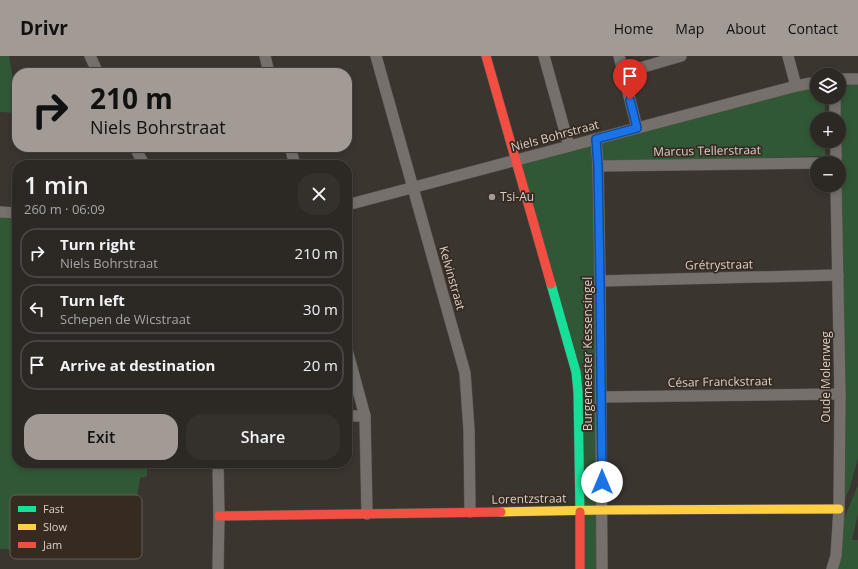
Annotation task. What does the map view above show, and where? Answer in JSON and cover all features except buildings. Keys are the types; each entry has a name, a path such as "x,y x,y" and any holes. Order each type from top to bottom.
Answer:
{"street":[{"path":"90,56 96,68"},
{"path":"264,56 268,68"},
{"name":"Kelvinstraat","path":"376,56 465,373 469,430 470,512"},
{"name":"Burgemeester Kessensingel","path":"486,56 576,372 578,392 580,569"},
{"path":"544,56 569,146"},
{"path":"619,56 637,128"},
{"path":"623,73 681,56"},
{"path":"788,56 796,86"},
{"path":"846,79 858,79"},
{"name":"Niels Bohrstraat","path":"352,204 810,83"},
{"name":"Burgemeester Kessensingel","path":"596,139 598,166 600,281 602,569"},
{"name":"Marcus Tellerstraat","path":"598,166 810,163"},
{"name":"Oude Molenweg","path":"832,569 836,556 839,510 840,394 836,192"},
{"path":"0,212 12,213"},
{"name":"Grétrystraat","path":"600,281 838,275"},
{"path":"352,368 365,416 367,514"},
{"name":"César Franckstraat","path":"601,397 840,394"},
{"path":"352,416 365,416"},
{"path":"218,468 218,569"},
{"name":"Lorentzstraat","path":"219,516 580,510 839,510"}],"green space":[{"path":"0,56 9,56 12,74 12,113 0,112"},
{"path":"850,84 858,84 858,458 850,487 842,506 839,192 846,192 846,156 839,156 839,148 846,148 846,112 839,112 839,104 846,104 846,87"},
{"path":"810,87 810,104 825,104 825,112 810,112 810,148 825,148 825,156 602,162 601,142"},
{"path":"592,144 594,165 594,278 598,506 583,506 581,400 521,163"},
{"path":"0,218 12,219 12,468 147,468 147,476 140,478 137,495 10,495 10,549 0,549"},
{"path":"858,485 858,514 852,540 858,540 858,569 837,569 843,521"},
{"path":"584,514 598,514 598,569 584,569"}],"traffic: fast":[{"path":"551,284 576,372 578,392 580,512"}],"traffic: slow":[{"path":"501,512 839,509"}],"traffic: jam":[{"path":"486,56 551,284"},
{"path":"219,516 501,512"},
{"path":"580,512 580,569"}],"place":[{"name":"Tsi-Au","path":"492,197"}],"route":[{"path":"602,482 598,166 596,139 637,128 630,100"}]}
